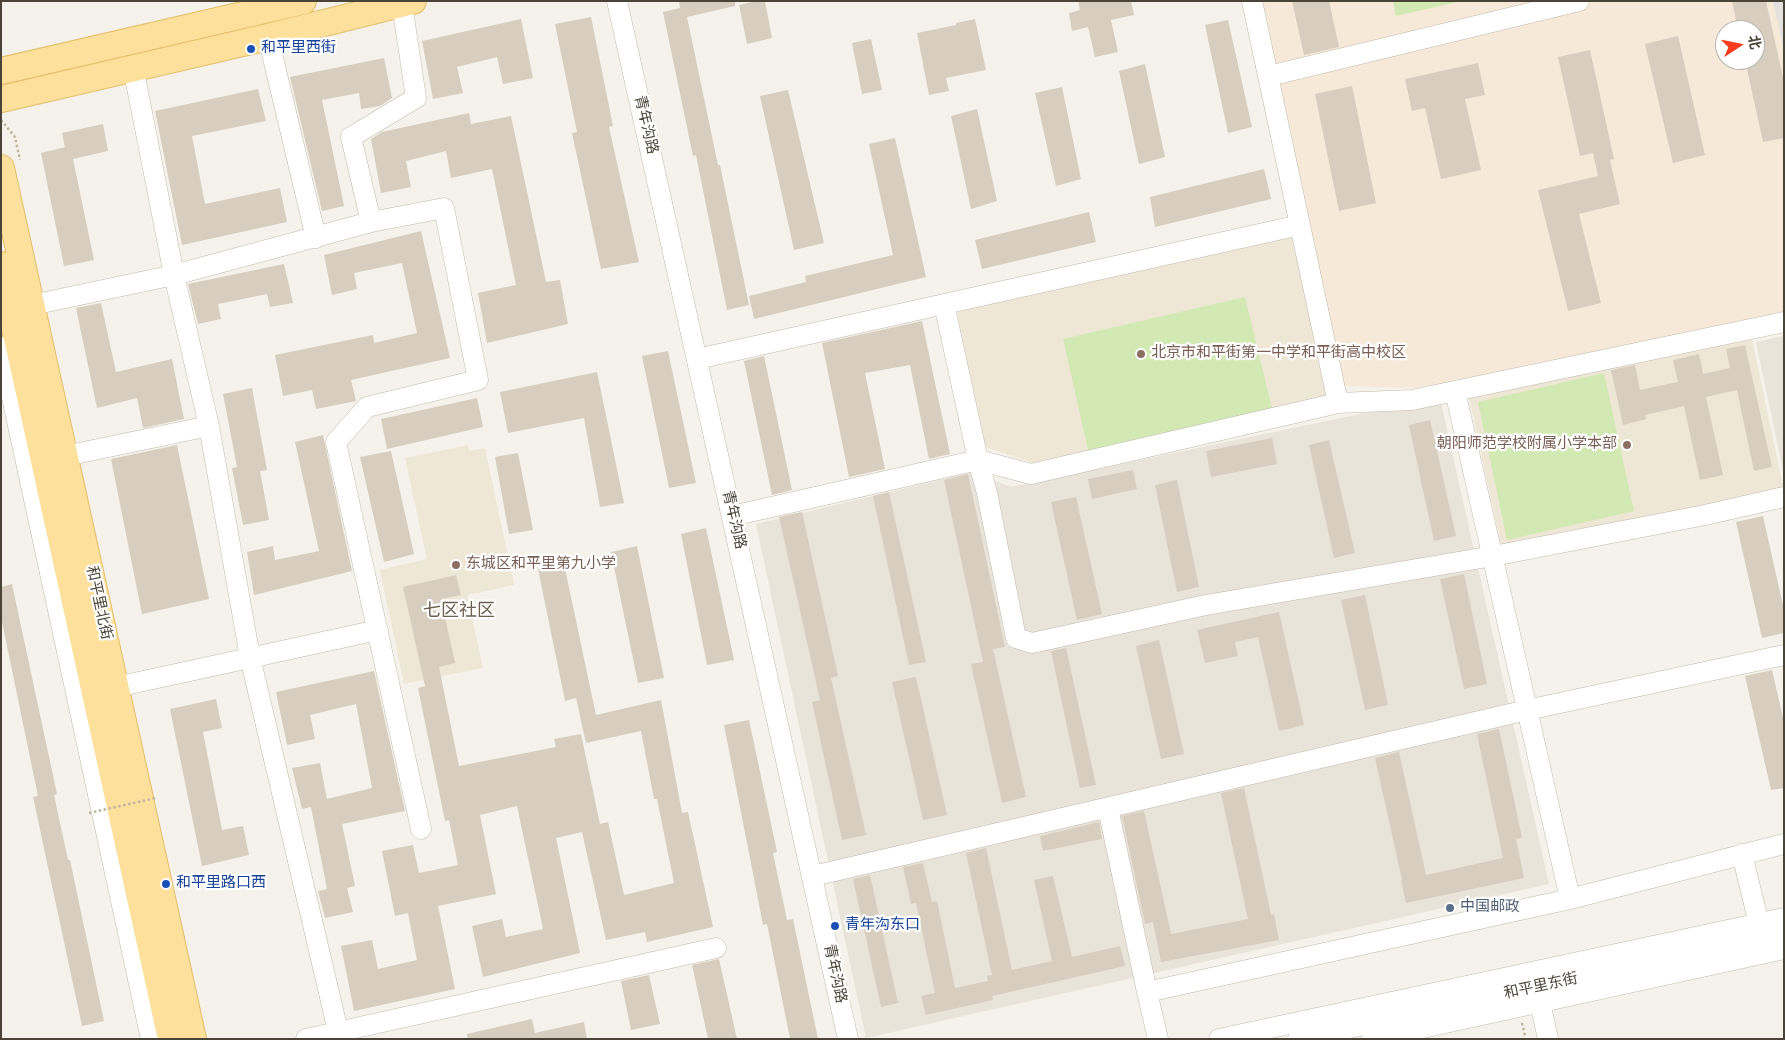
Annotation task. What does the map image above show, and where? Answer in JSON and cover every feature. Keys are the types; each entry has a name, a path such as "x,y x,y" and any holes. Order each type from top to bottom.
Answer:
{"main road":[{"path":"1,71 303,1"},
{"path":"1,99 268,37 408,2"},
{"name":"和平里北街","path":"1,168 193,1039"},
{"name":"和平里北街","path":"1,265 171,1039"}],"street":[{"name":"青年沟路","path":"617,1 848,1039"},
{"path":"1252,1 1338,403"},
{"path":"1269,76 1529,7 1579,1"},
{"path":"371,222 351,137 416,98 408,2"},
{"path":"268,37 316,238"},
{"path":"133,68 174,275 209,426 250,657 338,1031"},
{"path":"32,305 174,275 371,222 444,208 478,380 367,407 336,442 421,829"},
{"path":"697,359 1300,226"},
{"path":"944,304 978,460 987,492 1016,638 1032,644 1206,605 1492,556 1705,515 1784,497"},
{"path":"732,516 978,460 1031,474 1338,403 1412,400 1784,322"},
{"path":"1,347 152,1039"},
{"path":"1456,391 1570,899"},
{"path":"65,456 209,426"},
{"path":"116,687 378,630"},
{"path":"813,876 1527,710 1784,655"},
{"path":"1108,808 1158,1039"},
{"path":"1147,992 1570,899 1784,844"},
{"path":"1742,854 1759,924"},
{"path":"1219,1039 1784,918"},
{"name":"和平里东街","path":"1298,1039 1784,934"},
{"path":"306,1039 716,948"},
{"name":"和平里东街","path":"1372,1039 1784,949"},
{"path":"1540,1002 1548,1039"}],"path":[{"path":"89,813 156,798"}],"shaded area":[{"path":"1262,1 1784,1 1784,313 1417,388 1344,386"},
{"path":"1773,1 1784,1 1784,50"},
{"name":"北京市和平街第一中学和平街高中校区","path":"1292,234 1327,399 1040,465 985,447 956,308"},
{"path":"1784,336 1784,475 1756,342"},
{"name":"朝阳师范学校附属小学本部","path":"1752,339 1784,491 1502,549 1469,398"},
{"path":"1441,403 1549,884 866,1038 756,524 973,472 1011,487 1365,413"},
{"name":"东城区和平里第九小学","path":"468,445 469,451 485,448 514,585 467,595 483,668 404,684 380,570 427,559 405,458"}],"green space":[{"path":"1393,1 1462,1 1396,16"},
{"path":"1245,297 1273,412 1089,454 1063,339"},
{"path":"1604,373 1634,511 1507,540 1478,402"}],"building":[{"path":"679,1 735,1 735,6 687,17 749,305 727,310 696,155 693,156 663,12 680,8"},
{"path":"765,1 772,38 747,44 739,5"},
{"path":"1078,1 1131,1 1134,15 1111,20 1118,52 1095,57 1088,27 1072,31 1069,13 1080,10"},
{"path":"1292,1 1329,1 1339,47 1304,55"},
{"path":"1732,1 1766,1 1784,82 1784,138 1763,142 1747,70 1765,70 1765,20 1736,20"},
{"path":"591,17 613,126 609,127 639,262 601,269 572,133 577,132 555,24"},
{"path":"521,19 533,78 503,84 497,57 457,67 463,93 433,99 422,41"},
{"path":"975,19 986,70 946,78 949,91 929,95 917,33"},
{"path":"1228,20 1252,127 1228,133 1205,25"},
{"path":"1678,36 1705,155 1673,163 1645,44"},
{"path":"871,39 882,90 862,94 852,43"},
{"path":"1590,50 1614,159 1610,160 1620,204 1579,214 1601,303 1568,311 1538,190 1598,176 1593,153 1580,156 1558,57"},
{"path":"384,58 392,98 380,106 361,109 359,93 322,100 344,206 322,211 290,77"},
{"path":"1478,63 1485,95 1465,99 1481,170 1441,179 1425,108 1412,111 1405,79"},
{"path":"1145,64 1165,157 1139,164 1119,71"},
{"path":"1352,86 1376,203 1339,211 1315,94"},
{"path":"1062,87 1081,179 1056,186 1035,93"},
{"path":"258,89 266,121 192,136 205,204 280,188 287,222 182,245 155,111"},
{"path":"788,90 824,243 794,250 760,96"},
{"path":"977,109 997,201 971,209 951,116"},
{"path":"469,113 471,124 511,116 546,282 560,280 568,324 487,343 478,293 516,285 492,169 451,178 446,151 406,161 411,187 381,193 371,139 382,132"},
{"path":"103,124 108,151 73,159 94,260 64,266 41,153 65,147 62,133"},
{"path":"895,138 926,277 754,319 749,296 806,282 805,276 893,255 869,144"},
{"path":"1264,169 1271,199 1155,227 1150,197"},
{"path":"1089,212 1096,242 982,269 975,240"},
{"path":"421,231 450,358 351,380 356,401 316,409 312,390 283,396 275,355 373,335 374,343 417,333 402,263 354,273 357,289 332,295 324,255"},
{"path":"284,264 293,303 270,307 267,294 218,304 221,319 198,324 188,284"},
{"path":"101,303 116,372 172,359 184,419 143,428 137,398 97,408 76,308"},
{"path":"922,321 950,454 929,459 910,365 865,373 885,469 849,477 822,343"},
{"path":"1745,345 1772,467 1754,471 1737,390 1706,397 1723,475 1700,480 1684,406 1645,415 1646,419 1623,425 1611,370 1635,365 1640,390 1678,382 1673,360 1699,354 1703,374 1730,368 1726,349"},
{"path":"668,351 696,483 669,488 642,356"},
{"path":"764,356 792,490 772,495 744,361"},
{"path":"597,372 624,503 600,507 584,418 508,433 500,392"},
{"path":"252,388 267,470 260,471 269,520 243,525 232,468 237,467 223,394"},
{"path":"477,398 483,427 387,449 381,419"},
{"path":"1430,420 1456,536 1434,541 1409,425"},
{"path":"323,435 352,571 254,595 247,552 273,546 275,560 319,551 295,442"},
{"path":"1272,438 1277,464 1211,477 1206,451"},
{"path":"1329,440 1355,553 1334,558 1309,445"},
{"path":"177,445 209,599 142,614 111,459"},
{"path":"391,451 414,554 384,562 360,457"},
{"path":"518,453 533,530 509,534 495,457"},
{"path":"1133,470 1137,489 1092,499 1088,479"},
{"path":"968,474 1005,647 993,649 1026,797 1002,803 971,664 983,662 944,480"},
{"path":"1177,480 1199,587 1177,592 1155,485"},
{"path":"889,492 926,662 909,665 873,496"},
{"path":"1076,497 1102,614 1077,620 1051,502"},
{"path":"802,512 838,676 831,678 866,835 842,840 812,702 820,700 779,517"},
{"path":"1763,516 1784,610 1784,633 1762,638 1736,522"},
{"path":"706,528 734,660 707,665 681,534"},
{"path":"637,546 664,678 638,683 611,552"},
{"path":"564,564 596,715 661,700 682,813 688,812 713,927 647,942 645,932 606,940 582,832 556,838 580,953 483,977 472,926 502,919 506,937 543,929 517,806 480,815 496,894 438,906 455,989 354,1011 341,946 372,940 378,969 417,960 408,913 395,916 382,851 413,845 419,873 458,865 449,820 445,821 418,688 425,686 403,587 456,575 461,595 441,599 455,663 439,667 459,766 556,747 554,739 581,734 600,824 608,822 624,895 674,883 657,799 654,799 641,731 586,743 576,698 565,701 538,569"},
{"path":"1464,574 1487,684 1464,689 1440,579"},
{"path":"12,584 57,794 54,795 68,860 70,860 104,1021 82,1026 33,797 38,796 1,617 1,587"},
{"path":"1365,595 1388,705 1365,710 1341,600"},
{"path":"1279,612 1304,725 1279,731 1258,637 1235,642 1238,656 1205,663 1197,630"},
{"path":"1159,640 1184,754 1161,759 1136,646"},
{"path":"1066,648 1096,785 1080,788 1051,651"},
{"path":"1772,670 1784,722 1784,788 1771,790 1745,676"},
{"path":"374,671 405,811 342,824 355,886 347,888 353,912 325,918 318,891 327,889 311,807 302,809 292,768 320,763 327,799 372,788 356,704 310,715 315,739 287,745 276,692"},
{"path":"916,677 947,815 923,820 892,682"},
{"path":"216,699 222,728 203,732 222,830 243,826 249,855 202,866 170,709"},
{"path":"749,720 777,852 773,853 787,920 793,919 818,1039 790,1039 767,924 763,925 724,725"},
{"path":"1499,729 1522,838 1516,839 1524,878 1406,903 1375,758 1399,752 1426,875 1503,858 1477,734"},
{"path":"1244,788 1271,915 1274,914 1279,940 1161,962 1153,922 1145,924 1122,816 1144,811 1171,934 1248,919 1221,793"},
{"path":"1099,822 1102,839 1043,851 1040,836"},
{"path":"986,848 1012,970 1052,961 1034,880 1053,876 1072,957 1120,946 1125,966 992,996 993,1000 926,1015 921,996 935,993 916,903 911,904 903,867 923,863 932,902 937,901 955,988 988,981 987,976 992,975 966,853"},
{"path":"870,875 898,1003 881,1007 853,879"},
{"path":"719,959 737,1039 708,1039 692,965"},
{"path":"649,975 660,1024 631,1030 621,981"},
{"path":"532,1019 535,1033 584,1022 587,1039 468,1039 467,1034"}],"place":[{"name":"和平里西街","path":"251,49"},
{"name":"北京市和平街第一中学和平街高中校区","path":"1141,354"},
{"name":"朝阳师范学校附属小学本部","path":"1627,445"},
{"name":"东城区和平里第九小学","path":"456,565"},
{"name":"和平里路口西","path":"166,884"},
{"name":"中国邮政","path":"1450,908"},
{"name":"青年沟东口","path":"835,926"}],"district":[{"name":"七区社区","path":"459,612"}]}
